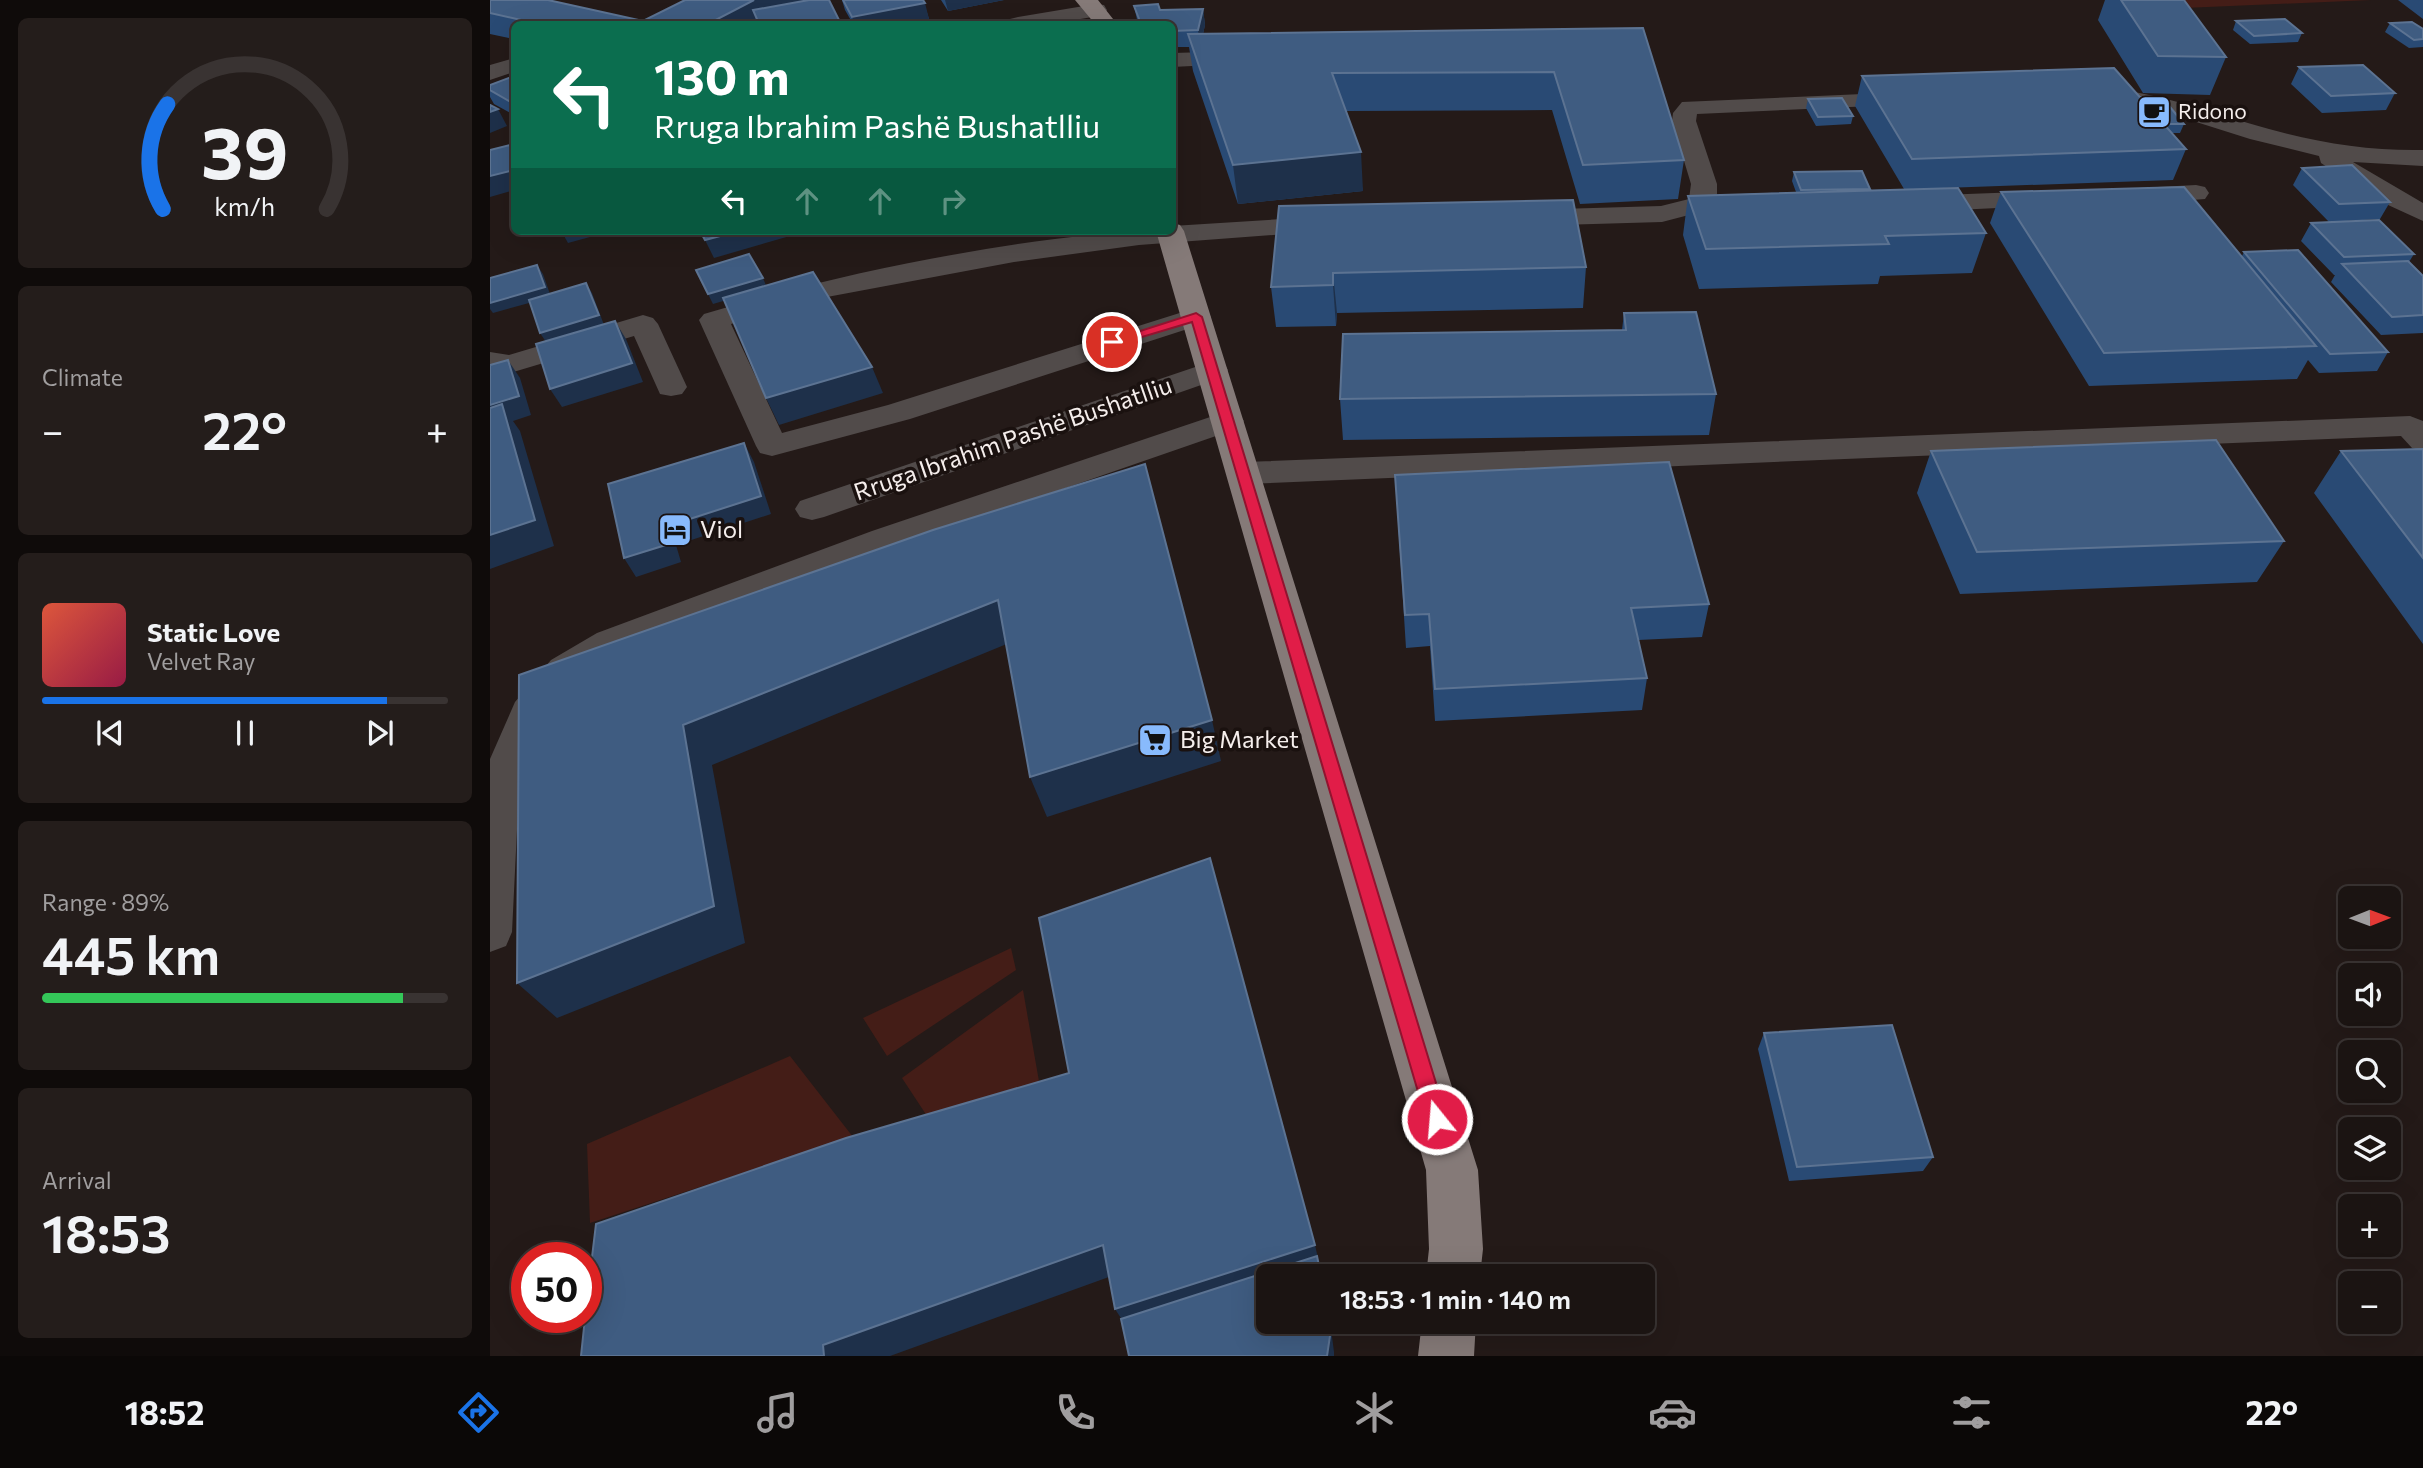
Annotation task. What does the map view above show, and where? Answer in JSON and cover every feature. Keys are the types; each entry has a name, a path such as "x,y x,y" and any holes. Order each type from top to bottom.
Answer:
{"main road":[{"path":"1172,235 1452,1170 1454,1264"},
{"path":"1446,1356 1448,1334"}],"street":[{"path":"1036,21 1096,11"},
{"path":"490,50 511,55"},
{"path":"1176,60 1268,58"},
{"path":"490,73 511,66"},
{"path":"2065,94 2121,93 2149,98 2314,148 2374,158 2423,158"},
{"path":"1501,219 1662,214 1699,204 1704,194 1704,184 1684,121 1685,113 1690,107 1926,98"},
{"path":"2314,148 2384,193 2423,212"},
{"path":"2114,197 2196,193"},
{"path":"1894,205 2073,198"},
{"path":"1681,210 1717,211"},
{"path":"1176,232 1349,223"},
{"path":"1150,235 897,274 824,289 714,320 772,446 899,412 1196,317"},
{"path":"490,361 510,364 643,324 671,387"},
{"name":"Rruga Ibrahim Pashë Bushatlliu","path":"813,509 1213,370"},
{"path":"490,932 498,789 529,713 565,670 610,643 871,544 1228,421"},
{"path":"1245,473 2417,433"}],"shaded area":[{"path":"2155,0 2371,0 2161,9"},
{"path":"1011,948 1016,970 887,1056 863,1018"},
{"path":"1023,990 1040,1087 927,1116 902,1078"},
{"path":"790,1056 853,1137 590,1223 587,1144"}],"building":[{"path":"490,0 548,0 643,21 526,21 490,13"},
{"path":"685,0 754,0 714,21 643,21"},
{"path":"809,0 829,0 839,20 758,21 753,10"},
{"path":"843,0 923,0 925,3 852,17"},
{"path":"2121,0 2184,0 2226,57 2158,56"},
{"path":"1158,4 1160,10 1203,9 1198,30 1176,31 1176,21 1140,21 1134,6"},
{"path":"2285,19 2302,33 2254,36 2236,21"},
{"path":"2412,22 2423,29 2423,39 2414,40 2390,23"},
{"path":"1643,28 1684,160 1583,165 1554,72 1332,73 1361,152 1233,165 1188,34"},
{"path":"2363,65 2395,93 2331,96 2299,67"},
{"path":"2114,68 2186,149 1912,159 1862,76"},
{"path":"511,77 511,102 490,90 490,85"},
{"path":"2140,97 2162,97 2184,124 2164,124"},
{"path":"1842,98 1853,116 1818,117 1808,99"},
{"path":"511,145 511,171 490,176 490,150"},
{"path":"2352,165 2390,202 2339,204 2302,168"},
{"path":"1862,171 1870,189 1801,190 1794,172"},
{"path":"2184,187 2316,346 2104,353 2001,192"},
{"path":"1958,188 1986,233 1885,236 1889,244 1706,249 1688,196"},
{"path":"1573,200 1586,267 1333,273 1333,285 1271,287 1279,206"},
{"path":"2379,220 2414,254 2344,257 2311,223"},
{"path":"702,235 724,235 705,240"},
{"path":"2298,250 2388,352 2330,354 2244,252"},
{"path":"749,254 763,278 708,294 696,270"},
{"path":"2408,261 2423,276 2423,315 2392,317 2342,264"},
{"path":"537,265 545,287 490,303 490,278"},
{"path":"813,272 872,367 766,398 723,298"},
{"path":"586,283 599,315 540,333 529,300"},
{"path":"1696,312 1716,394 1340,399 1343,334 1626,330 1624,313"},
{"path":"615,321 632,363 550,389 536,344"},
{"path":"508,360 519,396 490,405 490,365"},
{"path":"502,404 535,520 490,535 490,408"},
{"path":"2216,440 2284,541 1977,552 1931,451"},
{"name":"Viol","path":"744,443 761,496 665,527 669,544 624,558 608,484"},
{"path":"2423,449 2423,558 2341,451"},
{"path":"1669,462 1709,604 1631,608 1647,678 1435,689 1429,614 1405,615 1395,475"},
{"path":"1145,464 1212,720 1030,777 998,600 683,725 714,906 517,983 519,675 933,530"},
{"path":"1210,858 1315,1245 1115,1309 1103,1245 823,1345 824,1356 581,1356 583,1333 602,1333 602,1242 594,1242 596,1224 846,1138 1069,1073 1039,918"},
{"path":"1892,1025 1933,1157 1797,1167 1764,1033"},
{"path":"1317,1256 1319,1264 1292,1264"},
{"path":"1256,1276 1256,1334 1330,1336 1327,1356 1129,1356 1121,1319"}],"place":[{"name":"Ridono","path":"2154,112"},
{"name":"Viol","path":"675,530"},
{"name":"Big Market","path":"1155,740"}],"route":[{"path":"1112,342 1196,317 1437,1119"}]}
